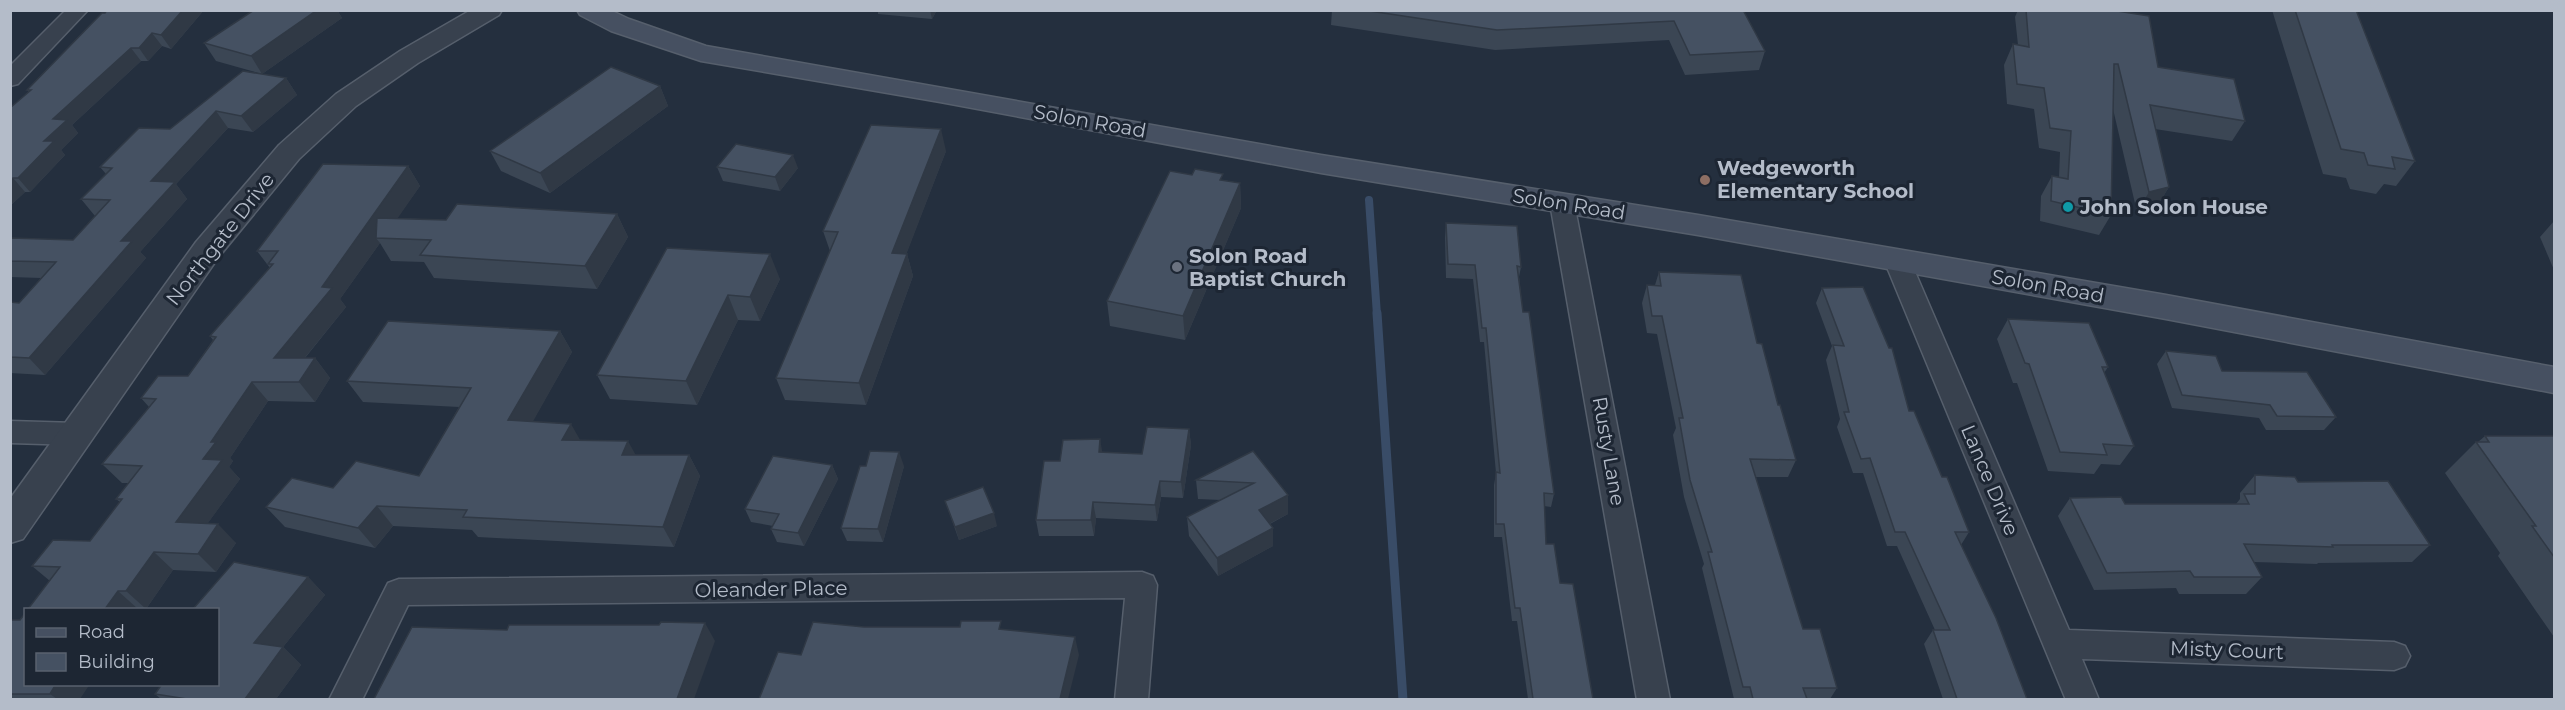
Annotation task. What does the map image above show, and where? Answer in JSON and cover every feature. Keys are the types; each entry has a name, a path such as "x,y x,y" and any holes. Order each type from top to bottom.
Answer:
{"main road":[{"name":"Solon Road","path":"589,10 620,25 701,53 937,93 1320,164 1562,203 2178,309 2554,380"}],"street":[{"path":"10,79 78,10"},
{"name":"Northgate Drive","path":"10,528 207,250 289,152 346,100 409,57 490,10"},
{"name":"Rusty Lane","path":"1562,203 1654,699"},
{"name":"Lance Drive","path":"1898,260 2083,699"},
{"path":"10,432 77,434"},
{"name":"Oleander Place","path":"345,699 399,592 1142,585 1131,699"},
{"name":"Misty Court","path":"2060,644 2394,656"}],"building":[{"path":"107,10 183,10 161,35 152,33 139,48 131,48 53,119 67,120 44,141 54,141 18,178 10,180 10,108 31,90 27,90"},
{"path":"254,10 317,10 251,56 204,43"},
{"path":"1363,10 1743,10 1765,51 1690,55 1674,21 1497,30"},
{"path":"2026,10 2111,10 2149,16 2158,67 2234,79 2245,121 2150,105 2169,187 2149,192 2118,64 2114,64 2111,215 2051,201 2052,176 2068,179 2071,131 2050,128 2044,88 2017,84 2013,44 2029,47"},
{"path":"2295,10 2356,10 2415,161 2392,157 2395,169 2368,165 2364,153 2341,149"},
{"path":"611,67 660,86 540,173 490,151"},
{"path":"243,71 286,78 241,116 216,111 151,181 175,182 121,241 132,241 29,358 10,357 10,302 19,303 56,262 10,261 10,239 73,240 110,200 81,199 112,168 100,167 139,128 170,129"},
{"path":"871,125 941,129 892,253 907,254 859,383 776,378 838,232 823,231"},
{"path":"736,144 793,155 775,177 717,167"},
{"path":"323,164 408,166 322,287 332,288 274,358 315,358 299,382 252,382 211,442 216,442 203,459 222,460 176,522 218,524 198,554 154,552 126,591 118,591 106,608 29,608 60,567 32,566 53,540 90,541 122,499 116,499 142,466 102,464 156,399 141,398 158,376 188,376 216,337 210,336 273,264 268,264 278,251 257,251"},
{"name":"Solon Road Baptist Church","path":"1195,169 1223,174 1220,180 1240,183 1183,316 1107,301 1170,171 1192,175"},
{"path":"457,204 617,214 585,266 420,255 431,240 376,238 377,218 446,220"},
{"path":"1446,223 1517,226 1521,267 1517,266 1523,312 1529,312 1554,494 1544,493 1546,544 1554,544 1560,583 1573,584 1593,699 1533,699 1520,608 1515,608 1504,524 1496,524 1496,472 1500,473 1486,328 1482,328 1475,265 1448,264"},
{"path":"667,248 770,254 750,297 728,295 686,381 597,375"},
{"path":"1659,272 1741,275 1757,343 1762,344 1778,405 1780,405 1796,460 1750,459 1803,629 1820,629 1837,688 1803,688 1807,699 1753,699 1750,687 1743,687 1708,552 1712,552 1690,480 1679,418 1683,418 1662,316 1652,316 1647,285 1661,286"},
{"path":"1863,287 1889,348 1892,348 1909,411 1914,411 1942,477 1947,477 1969,532 1955,532 1996,618 2027,699 1957,699 1933,630 1950,630 1905,532 1895,532 1870,458 1861,459 1844,412 1849,412 1833,345 1844,346 1822,288"},
{"path":"2008,319 2089,323 2108,367 2102,367 2134,446 2103,444 2107,455 2060,452 2029,364 2025,363"},
{"path":"388,321 560,331 508,420 571,424 562,440 628,441 622,455 689,455 663,527 463,517 467,510 377,506 358,528 266,507 292,478 333,488 356,461 419,476 471,388 347,381"},
{"path":"2166,351 2216,356 2222,371 2307,372 2336,417 2277,416 2270,405 2182,395"},
{"path":"1147,427 1189,429 1181,482 1160,481 1155,505 1093,502 1091,520 1036,520 1044,461 1060,461 1063,440 1100,439 1099,452 1142,454"},
{"path":"2485,436 2554,436 2554,557 2532,526 2536,526 2476,442 2489,442"},
{"path":"870,451 899,452 878,529 841,528 860,466 866,466"},
{"path":"1253,451 1288,495 1259,510 1273,528 1217,558 1187,517 1254,483 1196,480"},
{"path":"773,456 832,465 798,533 771,529 779,514 745,509"},
{"path":"2255,475 2295,477 2298,482 2388,481 2430,545 2332,545 2333,547 2244,544 2262,577 2194,577 2190,571 2107,573 2070,498 2121,497 2125,504 2249,504 2244,494 2255,494"},
{"path":"983,487 994,513 955,527 945,501"},
{"path":"234,562 308,577 254,643 283,647 245,699 187,699 155,694 161,686 219,686 219,608 194,608"},
{"path":"24,615 24,686 55,686 50,694 10,694 10,620 20,620"},
{"path":"961,621 1001,621 999,629 1075,637 1060,699 759,699 778,652 801,655 813,622 864,627 960,627"},
{"path":"661,622 705,623 677,699 374,699 412,627 507,630 509,625 659,625"}],"waterway":[{"path":"1369,200 1377,315"},
{"path":"1377,313 1403,700"}],"place":[{"name":"Wedgeworth Elementary School","path":"1705,180"},
{"name":"John Solon House","path":"2068,207"},
{"name":"Solon Road Baptist Church","path":"1177,267"}]}
